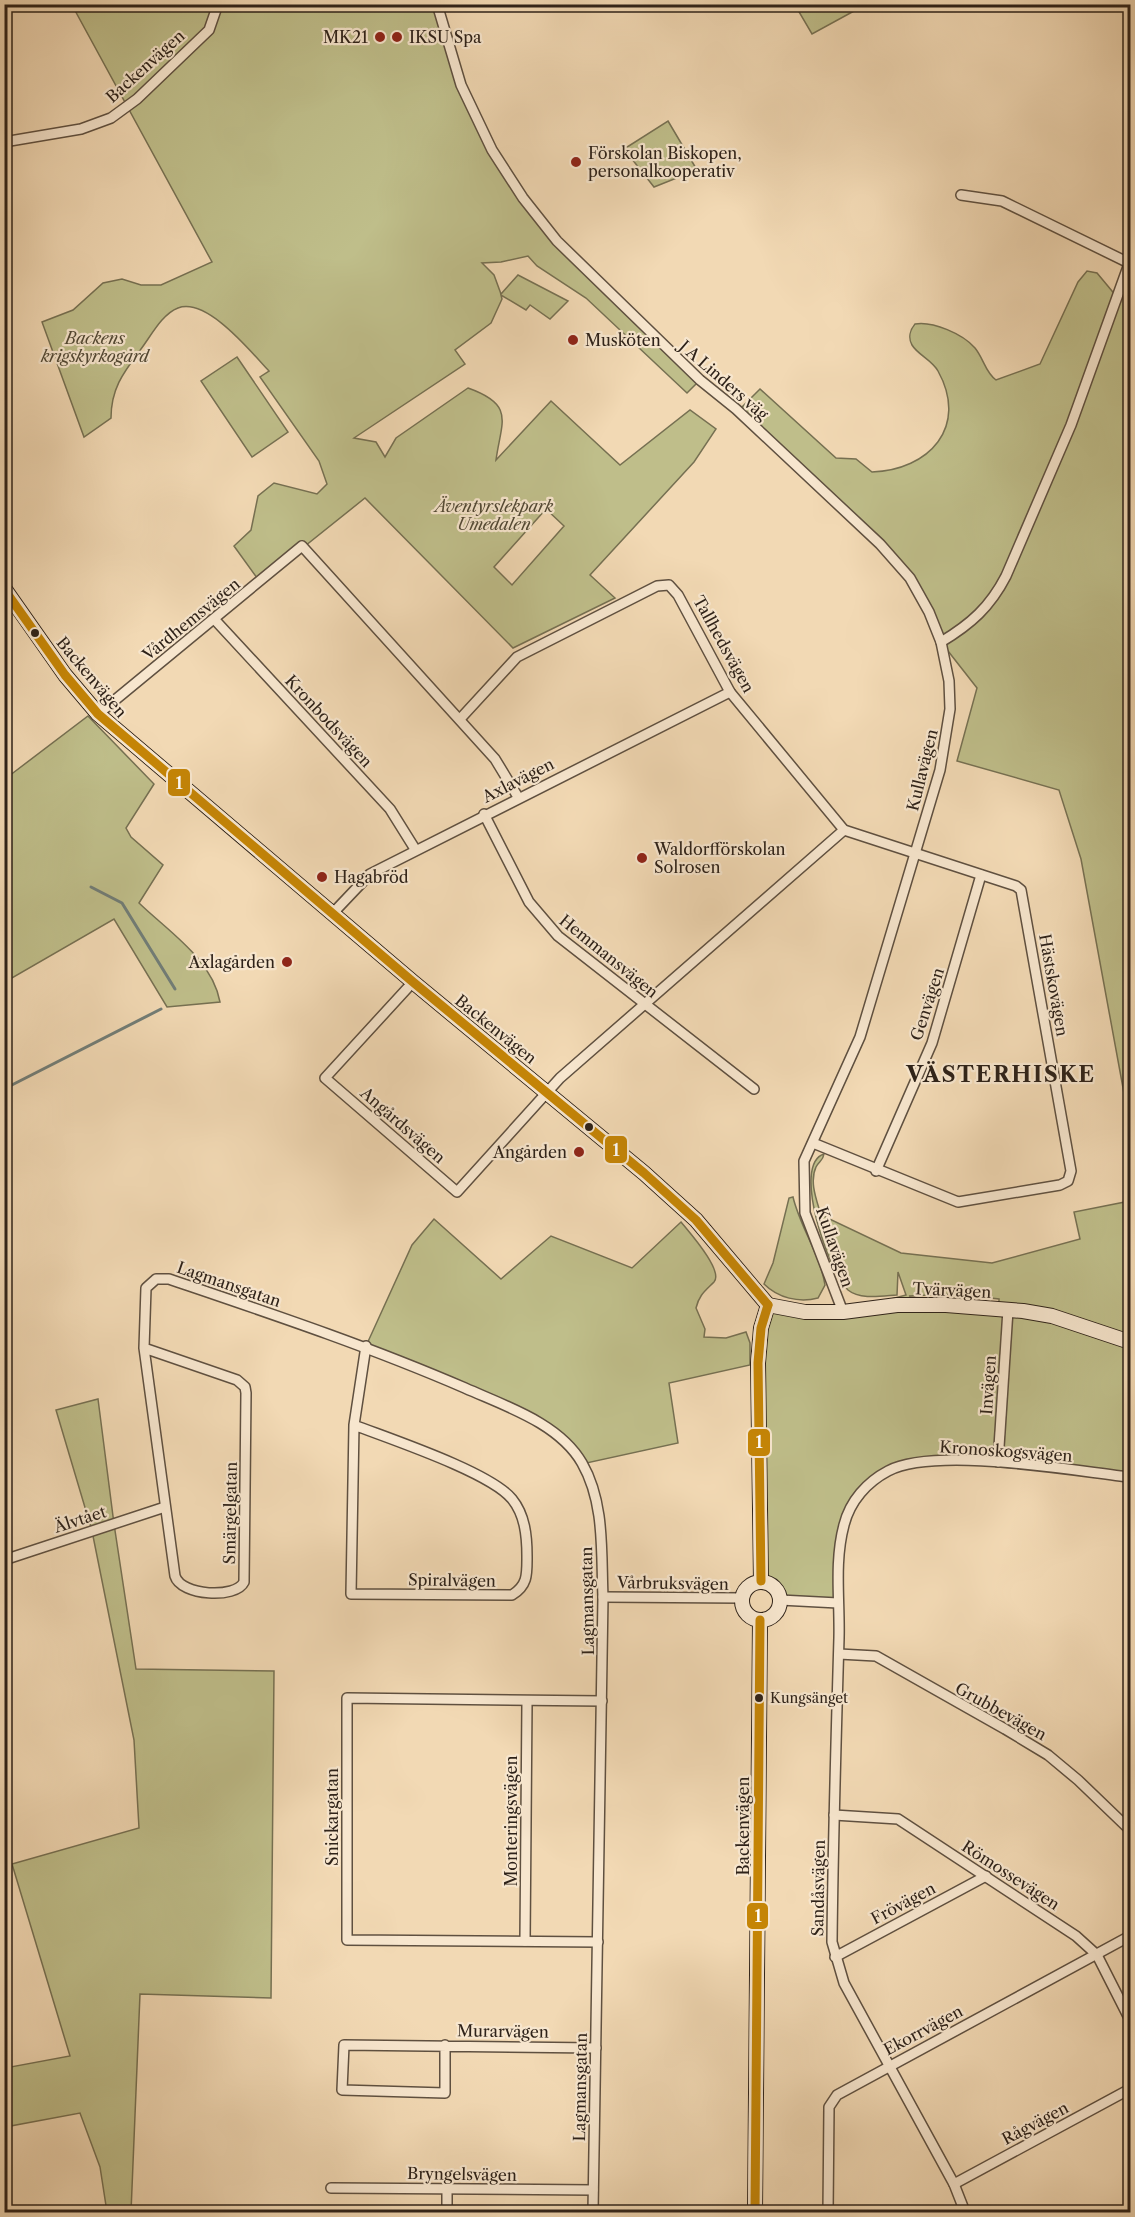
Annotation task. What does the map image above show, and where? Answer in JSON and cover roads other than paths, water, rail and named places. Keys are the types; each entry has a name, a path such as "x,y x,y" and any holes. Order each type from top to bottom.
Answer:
{"street":[{"name":"Backenvägen","path":"4,142 81,129 111,118 137,99 209,30 218,4"},
{"name":"J A Linders väg","path":"437,4 461,85 492,150 523,198 557,241 700,380 736,409 880,544 910,578 929,612 941,642"},
{"path":"941,642 975,620 995,597 1006,576 1071,425 1130,262 1002,201 961,195"},
{"name":"Vårdhemsvägen","path":"98,714 215,620 302,546 460,719"},
{"name":"Tallhedsvägen","path":"460,719 517,657 663,585 674,589 678,595 730,692 844,830"},
{"name":"Backenvägen","path":"4,588 65,675 98,714 413,982 645,1173 696,1220 768,1305"},
{"name":"Kronbodsvägen","path":"215,620 390,809 415,849"},
{"name":"Kullavägen","path":"843,1312 806,1213 804,1161 860,1037 940,770 948,730 948,681 941,642"},
{"name":"Axlavägen","path":"333,913 365,876 730,692"},
{"path":"460,719 500,766 518,797"},
{"name":"Hemmansvägen","path":"484,814 521,888 537,913 558,936 754,1089"},
{"path":"546,1091 844,830 914,854"},
{"name":"Hästskovägen","path":"813,1143 876,1171 958,1202 1060,1185 1068,1181 1070,1176 1024,895 1017,886 914,854"},
{"name":"Genvägen","path":"876,1171 932,1043 981,875"},
{"name":"Angårdsvägen","path":"413,982 326,1078 457,1192 546,1091"},
{"name":"Lagmansgatan","path":"156,1279 169,1279 366,1346 531,1418 573,1450 593,1486 600,1515 603,1597 593,2212"},
{"name":"Smärgelgatan","path":"144,1348 237,1380 245,1387 245,1575 241,1587 232,1592 192,1591 178,1584 165,1507 144,1348 144,1293 150,1282 156,1279"},
{"path":"761,1581 758,1363 761,1329 768,1305"},
{"name":"Tvärvägen","path":"768,1305 805,1312 843,1312 897,1305 946,1305 1008,1310 1052,1316 1131,1342"},
{"name":"Invägen","path":"998,1462 1008,1310"},
{"name":"Spiralvägen","path":"354,1425 491,1480 512,1499 524,1521 527,1539 527,1575 523,1588 512,1595 351,1594 354,1425 366,1346"},
{"name":"Kronoskogsvägen","path":"838,1603 838,1554 843,1527 854,1501 868,1485 889,1470 919,1461 998,1462 1131,1477"},
{"name":"Älvtået","path":"4,1560 165,1507"},
{"path":"761,1581 773,1586 780,1600 775,1614 760,1620 746,1613 742,1598 748,1586 761,1581"},
{"name":"Vårbruksvägen","path":"603,1597 742,1598"},
{"path":"780,1600 838,1603"},
{"name":"Sandåsvägen","path":"838,1603 832,1942 835,1957 844,1983 887,2066 954,2184 965,2212"},
{"name":"Backenvägen","path":"754,2212 760,1620"},
{"name":"Grubbevägen","path":"838,1654 876,1656 1014,1734 1048,1755 1131,1830"},
{"name":"Snickargatan","path":"598,1942 347,1940 347,1698 527,1702 602,1701"},
{"name":"Monteringsvägen","path":"525,1941 527,1702"},
{"name":"Römossevägen","path":"834,1815 894,1818 1076,1936 1097,1955 1131,2020"},
{"name":"Frövägen","path":"835,1957 986,1876"},
{"name":"Ekorrvägen","path":"828,2212 829,2108 837,2096 887,2066 1131,1936"},
{"name":"Murarvägen","path":"445,2045 445,2093 342,2090 344,2045 445,2045 596,2048"},
{"name":"Rågvägen","path":"954,2184 1131,2089"},
{"name":"Bryngelsvägen","path":"332,2188 593,2190"},
{"path":"447,2189 447,2212"}],"waterway":[{"path":"91,887 122,903 175,989"},
{"path":"4,1089 161,1009"}],"place":[{"name":"MK21","path":"380,37"},
{"name":"IKSU Spa","path":"397,37"},
{"name":"Förskolan Biskopen, personalkooperativ","path":"576,162"},
{"name":"Musköten","path":"573,340"},
{"name":"Waldorfförskolan Solrosen","path":"642,858"},
{"name":"Hagabröd","path":"322,877"},
{"name":"Axlagården","path":"287,962"},
{"name":"Angården","path":"579,1152"},
{"name":"Kungsänget","path":"759,1698"}],"district":[{"name":"VÄSTERHISKE","path":"1001,1074"}],"park label":[{"name":"Backens krigskyrkogård","path":"95,347"},
{"name":"Äventyrslekpark Umedalen","path":"494,515"}]}
